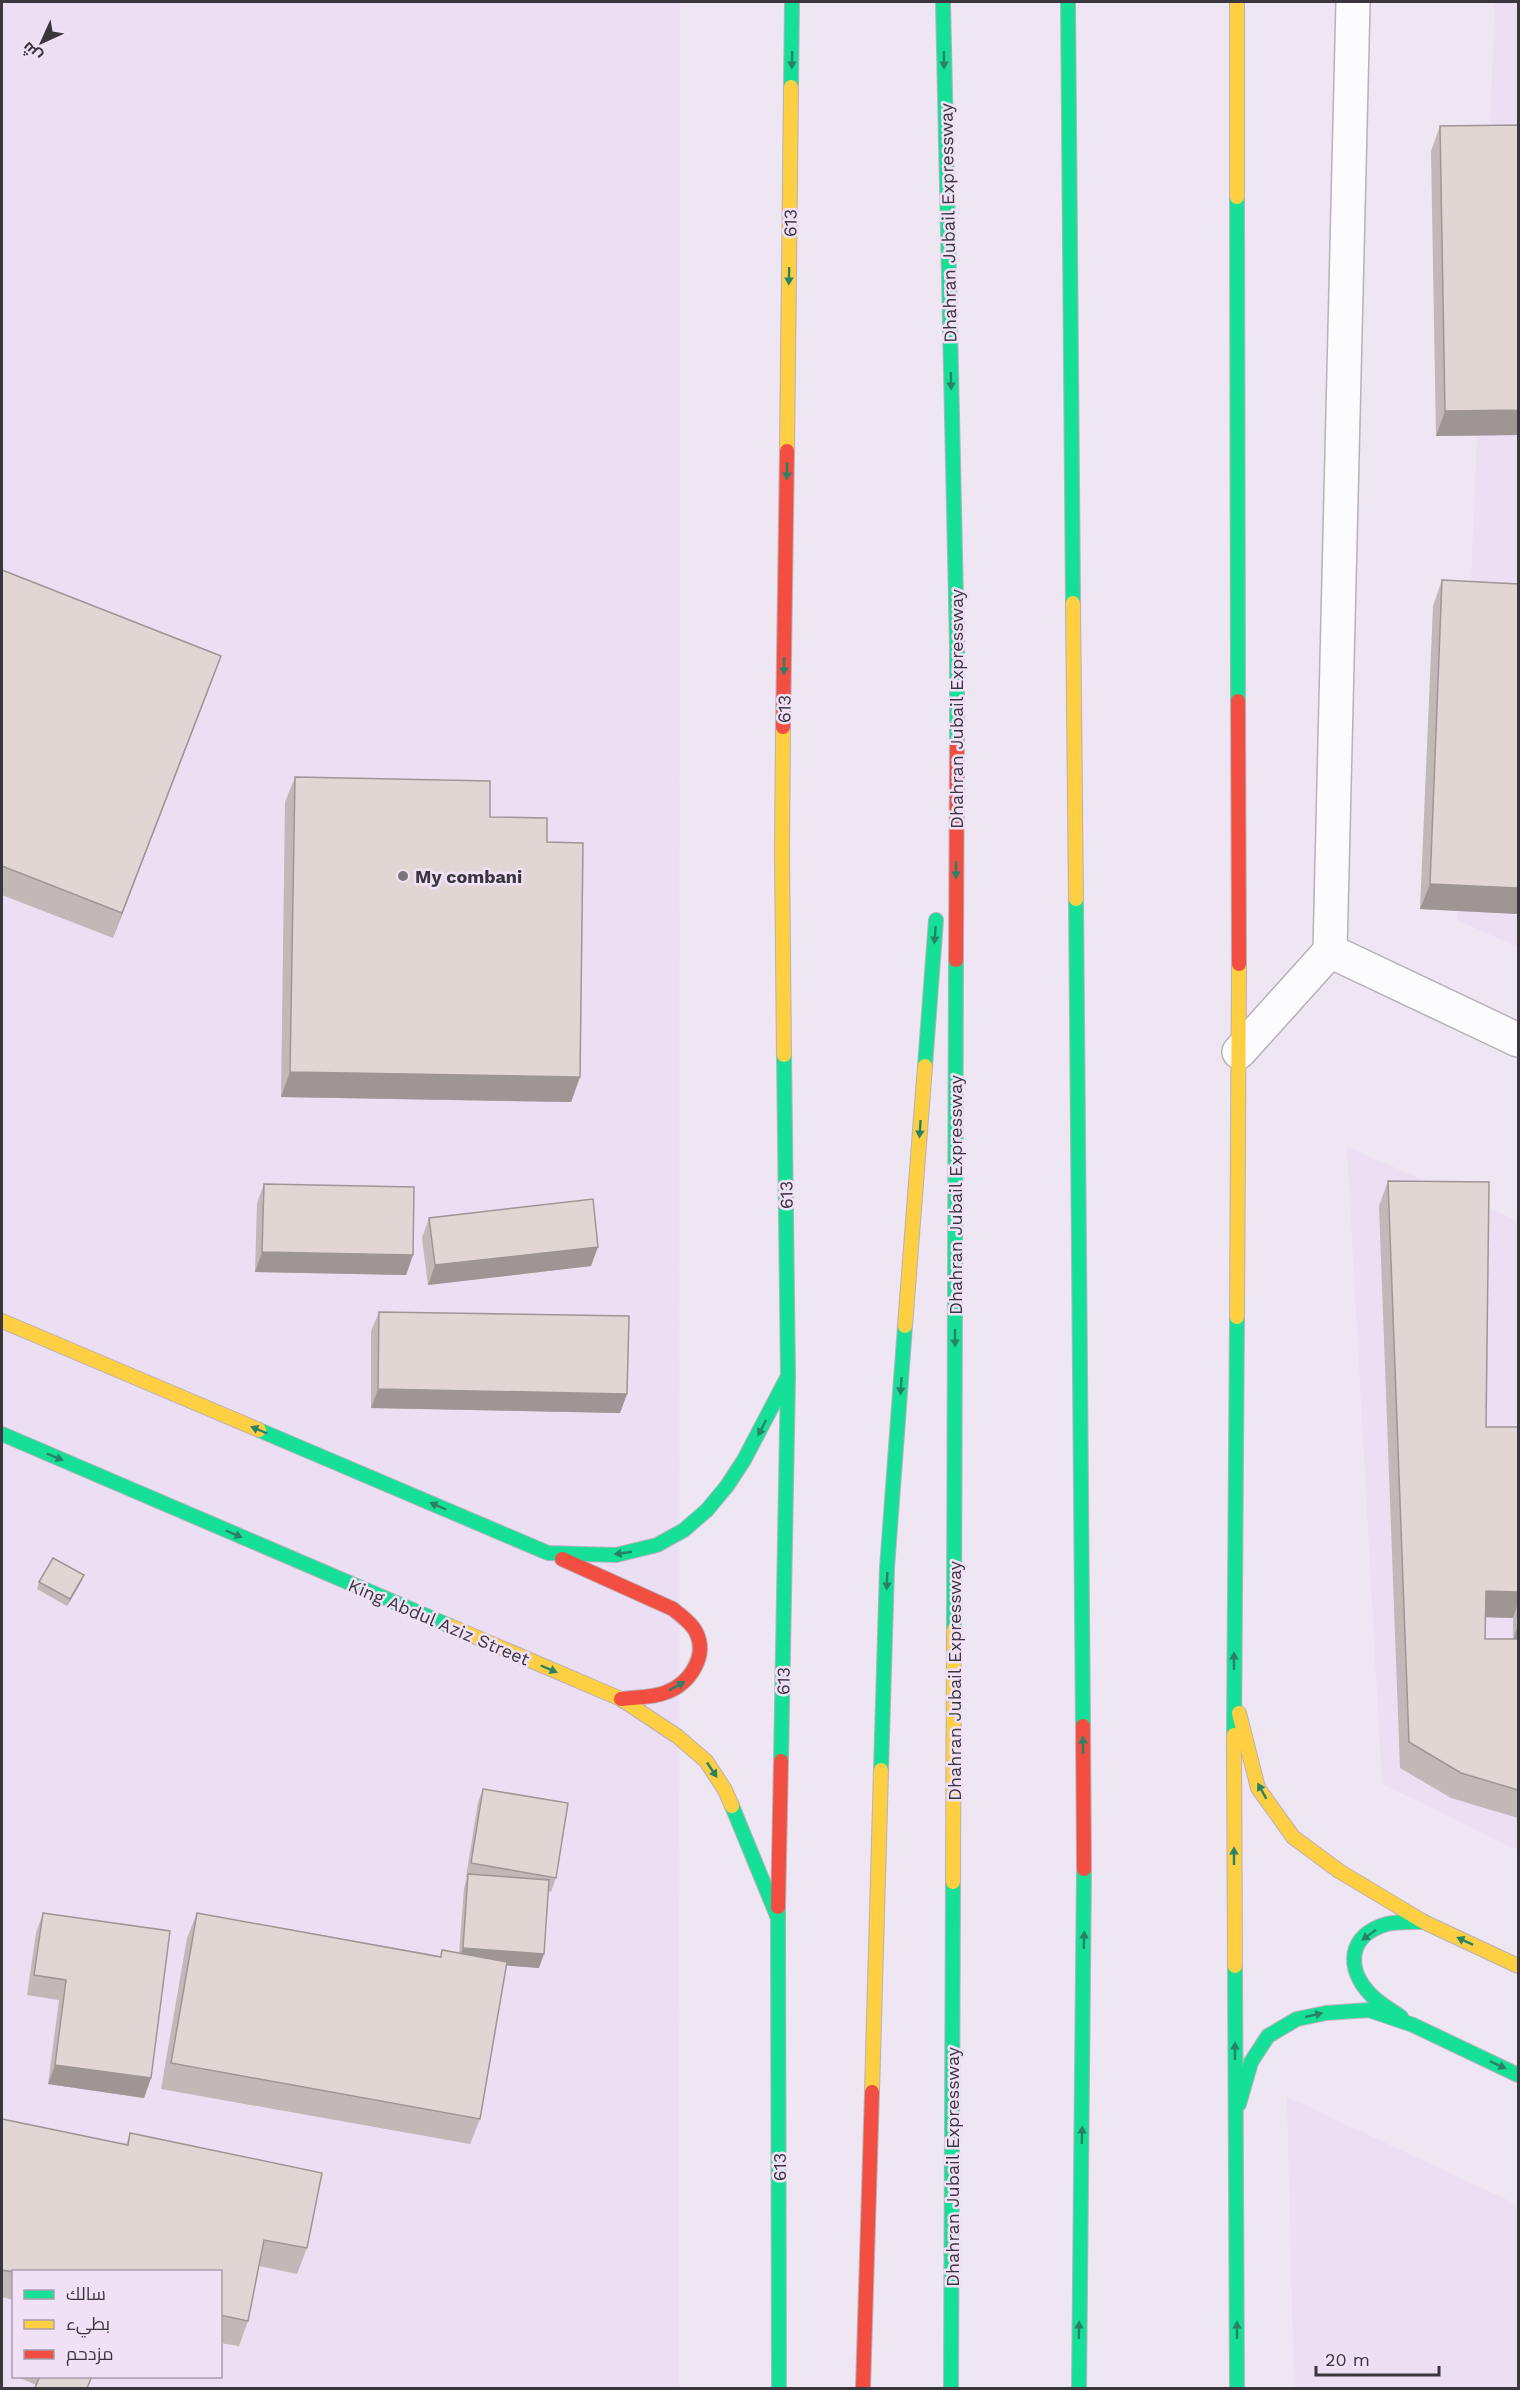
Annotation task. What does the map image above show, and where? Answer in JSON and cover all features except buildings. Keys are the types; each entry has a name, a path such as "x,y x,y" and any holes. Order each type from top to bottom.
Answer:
{"main road":[{"name":"613","path":"779,2388 778,1918 788,1376 782,852 792,2"},
{"name":"Dhahran Jubail Expressway","path":"943,2 957,646 951,2388"},
{"path":"1068,2 1084,1874 1079,2388"},
{"path":"1237,2 1239,1052 1234,1693 1237,2388"},
{"path":"942,835 957,646"},
{"path":"862,2388 887,1568 937,906"},
{"path":"2,1321 548,1553 674,1610 688,1621 698,1636 699,1652 695,1670 685,1683 666,1693 621,1700"},
{"path":"548,1553 596,1556 626,1554 657,1544 691,1526 720,1497 747,1456 788,1376"},
{"name":"King Abdul Aziz Street","path":"2,1434 621,1700 677,1736 706,1761 725,1790 778,1918"},
{"path":"1234,1693 1258,1788 1293,1837 1339,1871 1424,1922 1518,1966"},
{"path":"1413,2025 1372,1996 1354,1970 1354,1957 1358,1943 1367,1934 1381,1926 1424,1922"},
{"path":"1235,2120 1251,2062 1268,2036 1297,2019 1326,2013 1369,2010 1413,2025 1518,2075"}],"street":[{"path":"1239,1052 1330,951 1353,2"},
{"path":"1330,951 1518,1040"}],"shaded area":[{"path":"2,2 680,2 679,2388 2,2388"},
{"path":"1495,2 1518,2 1518,947 1457,920"},
{"path":"1347,1147 1518,1221 1518,1850 1382,1784"},
{"path":"1287,2097 1518,2205 1518,2388 1294,2388"}],"traffic: fast":[{"path":"791,87 792,2"},
{"path":"943,2 957,646 957,743"},
{"path":"1068,2 1073,603"},
{"path":"1237,197 1238,701"},
{"path":"1076,899 1083,1726"},
{"path":"925,1066 936,920"},
{"path":"954,1630 956,960"},
{"path":"781,1761 788,1376 784,1055"},
{"path":"1234,1735 1237,1317"},
{"path":"881,1770 887,1568 905,1326"},
{"path":"259,1430 548,1553 616,1555 657,1545 684,1530 707,1510 727,1486 744,1460 788,1376"},
{"path":"2,1434 450,1626"},
{"path":"732,1806 778,1918"},
{"path":"1079,2388 1084,1869"},
{"path":"951,2388 953,1882"},
{"path":"778,1907 779,2388"},
{"path":"1401,2017 1374,1998 1363,1985 1354,1964 1355,1954 1364,1936 1374,1929 1392,1923 1424,1922"},
{"path":"1235,1966 1237,2388"},
{"path":"1239,2104 1251,2062 1268,2036 1297,2019 1326,2013 1369,2010 1413,2025 1518,2075"}],"traffic: slow":[{"path":"1237,2 1237,197"},
{"path":"787,451 791,87"},
{"path":"1073,603 1076,899"},
{"path":"783,727 784,1055"},
{"path":"1237,1317 1239,964"},
{"path":"905,1326 925,1066"},
{"path":"2,1321 259,1430"},
{"path":"450,1626 621,1699 677,1736 706,1761 725,1790 732,1806"},
{"path":"953,1882 954,1630"},
{"path":"1239,1713 1258,1788 1293,1837 1339,1871 1424,1922 1518,1966"},
{"path":"1234,1735 1235,1966"},
{"path":"872,2092 881,1770"}],"traffic: jam":[{"path":"783,727 787,451"},
{"path":"1238,701 1239,964"},
{"path":"956,960 957,743"},
{"path":"562,1559 673,1609 689,1622 696,1632 700,1650 698,1659 695,1668 683,1682 662,1694 621,1699"},
{"path":"1083,1726 1084,1869"},
{"path":"778,1907 781,1761"},
{"path":"863,2388 872,2092"}],"place":[{"name":"My combani","path":"403,876"}]}
